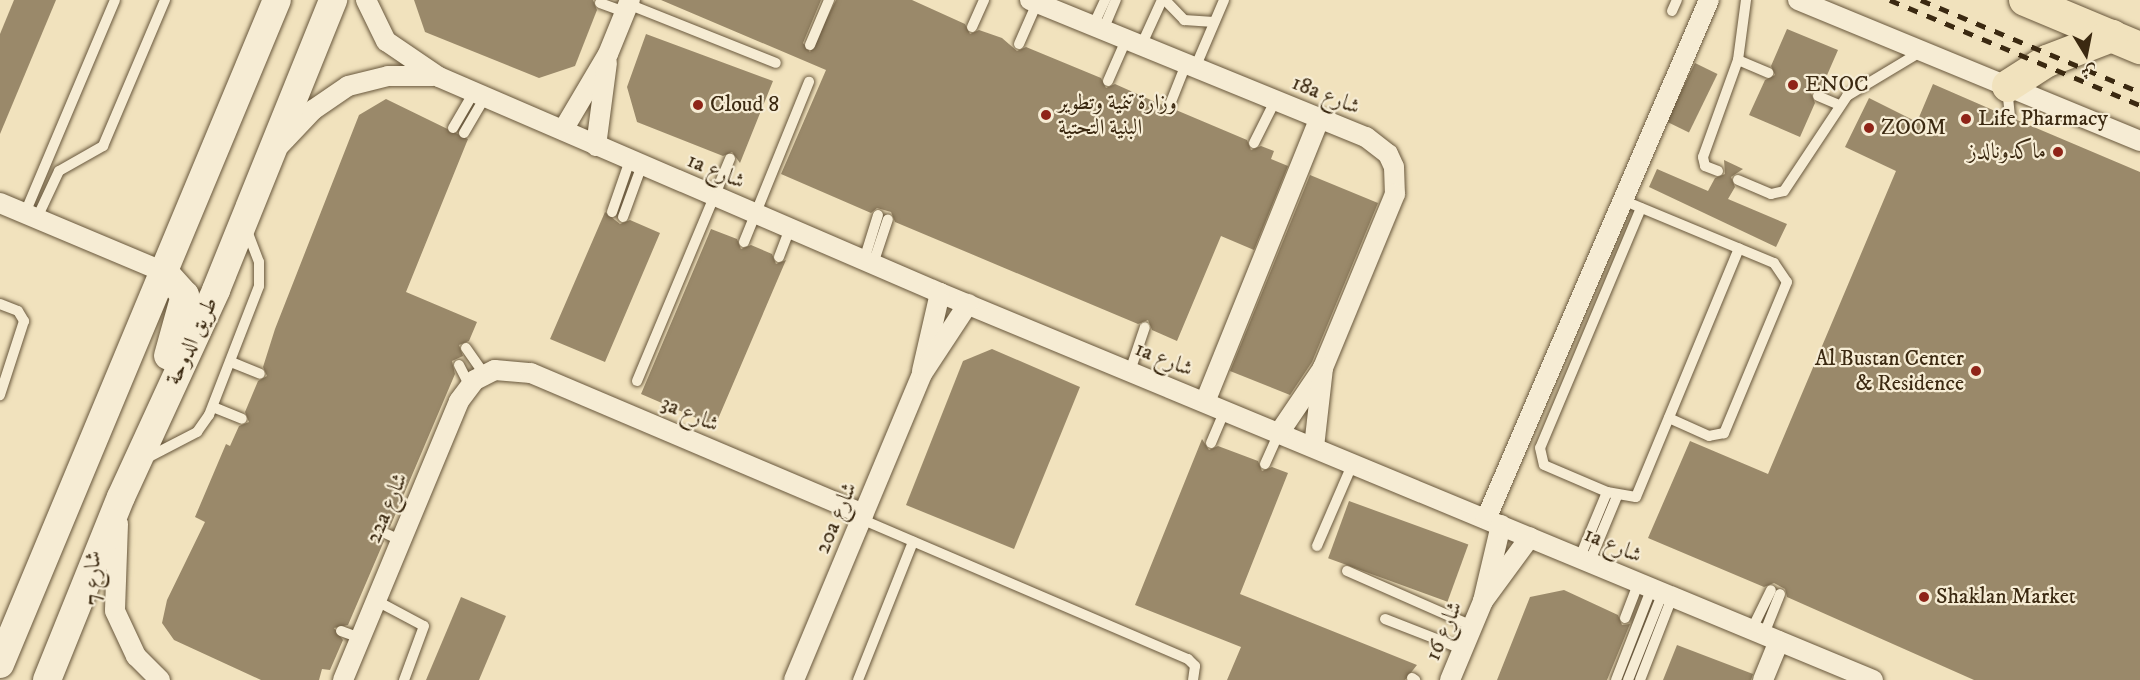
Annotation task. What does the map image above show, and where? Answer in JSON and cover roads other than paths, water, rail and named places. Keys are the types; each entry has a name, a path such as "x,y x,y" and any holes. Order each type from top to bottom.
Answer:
{"main road":[{"path":"0,663 9,622 164,272 277,0"},
{"name":"طريق الدوحة","path":"47,680 121,497 244,222 333,0"},
{"path":"2025,0 2126,42"},
{"path":"2008,86 2047,61 2126,42"},
{"path":"121,497 185,305 181,285 164,272"}],"street":[{"name":"1a شارع","path":"366,0 386,41 439,77 940,293 1873,680"},
{"name":"شارع 16","path":"1483,601 1493,522 1620,199 1709,0"},
{"path":"1798,0 2140,141"},
{"name":"18a شارع","path":"1034,2 1320,118 1378,144 1394,166 1396,180 1323,368 1279,433"},
{"path":"563,130 608,54 628,6"},
{"path":"596,146 608,54"},
{"name":"1a شارع","path":"272,152 313,110 348,86 388,76 439,77"},
{"path":"1205,402 1320,118"},
{"path":"0,203 164,272"},
{"name":"20a شارع","path":"794,680 922,374 940,293"},
{"name":"20a شارع","path":"922,374 968,304"},
{"name":"18a شارع","path":"1314,447 1323,368"},
{"name":"3a شارع","path":"483,377 531,373 862,517"},
{"name":"22a شارع","path":"343,680 360,638 394,537 483,377"},
{"name":"شارع 7","path":"121,497 115,611 136,656 160,680"},
{"name":"شارع 16","path":"1450,680 1483,601 1530,537"},
{"path":"1763,680 1765,635"}],"lane":[{"path":"31,216 49,161 116,0"},
{"path":"31,216 63,168 93,156 103,146 165,0"},
{"path":"810,45 829,0"},
{"path":"972,27 984,0"},
{"path":"1098,28 1105,0"},
{"path":"1098,28 1116,0"},
{"path":"1108,81 1163,0 1184,20 1215,22"},
{"path":"1169,107 1215,22 1224,0"},
{"path":"1672,11 1677,0"},
{"path":"1718,171 1705,165 1703,157 1738,60 1746,0"},
{"path":"1019,44 1034,2"},
{"path":"600,3 628,6 776,63"},
{"path":"1738,180 1772,194 1784,191 1839,105 1866,80 1923,50"},
{"path":"1738,60 1768,73"},
{"path":"744,242 809,82"},
{"path":"2008,86 2010,117"},
{"path":"458,131 480,94"},
{"path":"1818,96 1839,105"},
{"path":"1254,143 1275,100"},
{"path":"637,381 730,159"},
{"path":"49,161 63,168"},
{"path":"612,212 636,163"},
{"path":"624,217 636,163"},
{"path":"1620,199 1782,267 1786,290 1724,433 1709,436 1669,418"},
{"path":"1641,208 1540,448 1544,465 1582,482 1612,494 1636,497 1739,248"},
{"path":"868,262 883,217"},
{"path":"136,463 197,432 213,407 260,278 244,222"},
{"path":"778,256 790,229"},
{"path":"0,304 18,311 24,321 0,395"},
{"path":"1130,371 1145,327"},
{"path":"466,348 483,377"},
{"path":"231,362 260,374"},
{"path":"459,365 483,377"},
{"path":"213,407 242,419"},
{"path":"1211,443 1225,410"},
{"path":"1265,464 1279,433"},
{"path":"1317,546 1353,463"},
{"path":"1585,559 1612,494"},
{"path":"862,517 913,542 1188,659 1195,666 1193,680"},
{"path":"858,680 913,542"},
{"path":"1347,571 1472,626"},
{"path":"375,588 424,626 404,680"},
{"path":"1625,618 1657,589"},
{"path":"1616,680 1657,589"},
{"path":"1628,680 1657,589"},
{"path":"1640,680 1657,589"},
{"path":"1765,635 1776,592"},
{"path":"1385,619 1462,649"},
{"path":"341,631 360,638"}],"railway":[{"path":"1890,0 2140,105"},
{"path":"1921,0 2140,92"}],"place":[{"name":"ENOC","path":"1793,85"},
{"name":"Cloud 8","path":"698,105"},
{"name":"وزارة تنمية وتطوير البنية التحتية","path":"1046,115"},
{"name":"Life Pharmacy","path":"1966,119"},
{"name":"ZOOM","path":"1869,128"},
{"name":"ماكدونالدز","path":"2058,152"},
{"name":"Al Bustan Center & Residence","path":"1976,371"},
{"name":"Shaklan Market","path":"1924,597"}]}
